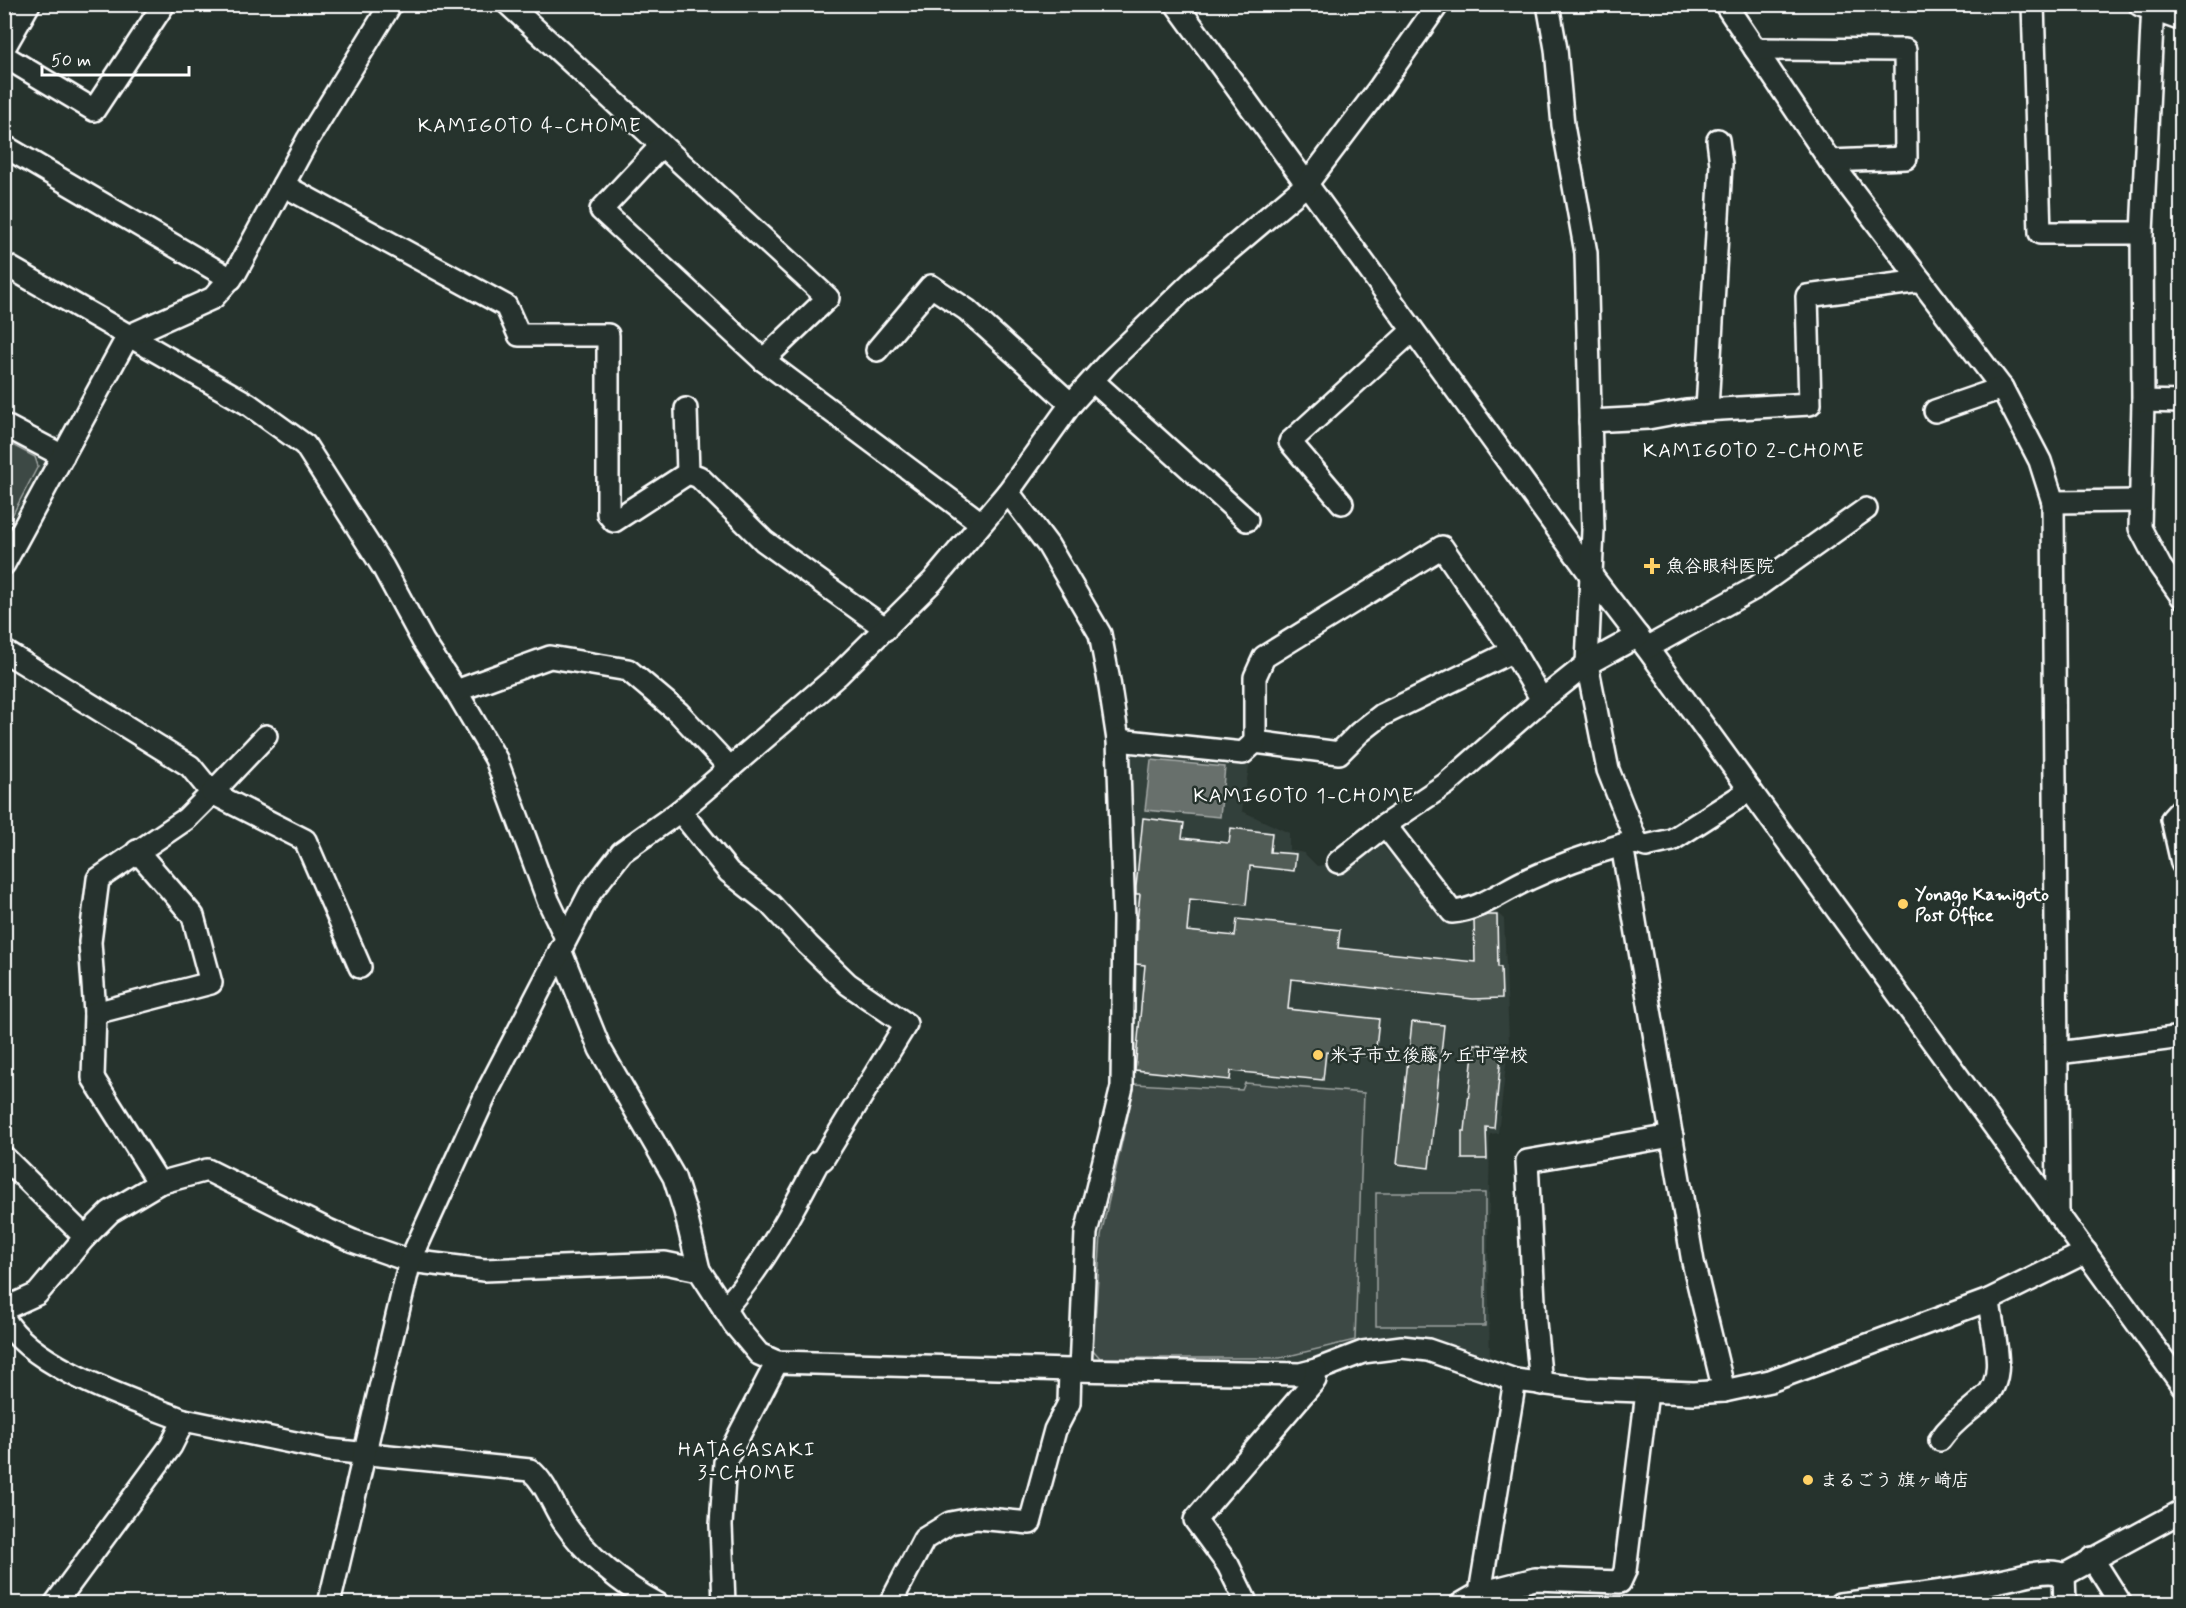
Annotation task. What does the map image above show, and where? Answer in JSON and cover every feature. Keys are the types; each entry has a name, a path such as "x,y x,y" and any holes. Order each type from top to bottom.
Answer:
{"street":[{"path":"4,56 94,110 164,4"},
{"path":"4,564 128,336 213,298 236,273 308,139 391,4"},
{"path":"508,4 828,298 763,360"},
{"path":"1176,4 2181,1385"},
{"path":"329,1604 410,1260 488,1090 591,893 622,852 680,811 838,675 933,581 1008,492 1071,404 1195,279 1306,185 1380,87 1438,4"},
{"path":"1548,4 1556,49 1563,125 1586,253 1593,530 1587,664 1608,770 1630,844 1672,1136 1693,1262 1724,1391"},
{"path":"1725,4 1830,161 2002,388 2040,461 2053,502 2058,1215"},
{"path":"2033,4 2040,232 2142,233"},
{"path":"2181,20 2149,6 2142,233 2143,401 2140,501 2140,528 2160,566 2181,597"},
{"path":"4,48 18,11"},
{"path":"1755,50 1905,50 1906,158 1830,161"},
{"path":"1707,409 1721,164 1718,141"},
{"path":"4,146 231,279"},
{"path":"661,146 601,210 763,360 981,522"},
{"path":"284,185 506,306 519,335 608,335 608,514 614,520 688,473"},
{"path":"4,264 248,404 305,445 383,567 423,641 456,691 495,759 548,900 600,1049 674,1177 686,1211 699,1270 734,1324 759,1354 777,1362 1300,1374 1363,1352 1402,1347 1428,1350 1515,1380 1587,1389 1694,1394 1770,1382 1989,1300 2086,1252"},
{"path":"1590,421 1648,418 1707,409 1810,404 1807,296 1921,281"},
{"path":"877,350 931,286 967,310 1071,404"},
{"path":"1342,503 1290,442 1412,331"},
{"path":"1093,381 1247,520"},
{"path":"1935,411 2002,388"},
{"path":"2143,401 2181,402"},
{"path":"686,409 688,473"},
{"path":"4,425 63,456"},
{"path":"688,473 699,477 765,541 886,629"},
{"path":"890,1604 924,1539 950,1523 977,1518 1030,1523 1055,1430 1069,1403 1075,1370 1086,1233 1122,1087 1124,918 1118,740 1100,634 1048,545 1008,492"},
{"path":"2053,502 2140,501"},
{"path":"1338,862 1385,825 1446,784 1587,664 1642,642 1755,588 1866,508"},
{"path":"1118,740 1243,753 1255,742 1255,677 1264,657 1442,547 1513,651 1542,700"},
{"path":"4,651 190,766 212,793 305,840 360,967"},
{"path":"1255,742 1339,753 1382,715 1513,651"},
{"path":"456,691 550,657 628,670 679,713 730,768"},
{"path":"159,1184 93,1078 95,1013 90,942 98,879 186,819 266,736"},
{"path":"1385,825 1452,912 1467,911 1529,879 1596,853 1630,844 1646,846 1672,840 1750,790"},
{"path":"2181,808 2172,819 2181,863"},
{"path":"680,811 729,872 770,904 848,984 906,1024 823,1159 818,1162 778,1238 724,1309"},
{"path":"95,1013 211,983 193,916 137,851"},
{"path":"2058,1053 2181,1037"},
{"path":"1541,1384 1535,1322 1527,1161 1672,1136"},
{"path":"4,1157 85,1237"},
{"path":"4,1309 37,1294 85,1237 110,1212 159,1184 207,1170 328,1230 410,1260 484,1270 665,1263 699,1270"},
{"path":"1940,1440 1949,1427 1987,1396 1996,1382 1998,1364 1989,1300"},
{"path":"4,1318 9,1326 37,1353 78,1378 184,1420 329,1450 530,1470 538,1477 563,1522 588,1551 639,1594 658,1604"},
{"path":"724,1604 721,1525 725,1462 777,1362"},
{"path":"1242,1602 1228,1565 1196,1520 1315,1380 1316,1370"},
{"path":"1480,1593 1515,1380"},
{"path":"1461,1604 1480,1593 1535,1580 1620,1582 1625,1571 1647,1392"},
{"path":"55,1604 171,1446 184,1420"},
{"path":"2064,1575 2181,1511"},
{"path":"2092,1558 2121,1604"},
{"path":"1840,1604 1973,1596 2023,1576 2057,1571 2064,1575"},
{"path":"2064,1575 2064,1604"}],"shaded area":[{"path":"5,433 46,455 47,464 5,544"},
{"path":"5,441 35,457 38,466 5,529"},
{"name":"米子市立後藤ヶ丘中学校","path":"1125,747 1250,761 1242,811 1289,833 1289,850 1304,853 1317,866 1323,865 1368,831 1448,916 1489,906 1504,919 1509,1040 1498,1133 1490,1134 1488,1253 1490,1363 1417,1339 1290,1365 1097,1364 1086,1355 1094,1233 1126,1100"},
{"path":"1151,760 1225,767 1220,817 1145,810"},
{"path":"1245,1083 1364,1093 1355,1340 1280,1358 1100,1358 1093,1350 1101,1235 1135,1084 1242,1090"},
{"path":"1376,1193 1485,1193 1485,1326 1376,1326"}],"building":[{"path":"1143,818 1184,823 1182,838 1229,843 1231,828 1272,833 1270,852 1296,854 1294,871 1250,866 1246,905 1190,899 1187,931 1235,936 1237,919 1340,930 1338,948 1475,962 1474,920 1487,915 1497,915 1498,967 1501,967 1502,998 1473,999 1291,979 1288,1009 1379,1019 1375,1057 1326,1052 1323,1080 1231,1071 1230,1080 1135,1070 1145,965 1136,964 1140,894 1136,894 1136,887"},
{"path":"1412,1022 1444,1025 1429,1168 1397,1164"},
{"path":"1474,1044 1502,1047 1494,1128 1486,1127 1487,1159 1462,1159 1462,1131 1465,1131"}],"place":[{"name":"魚谷眼科医院","path":"1652,566"},
{"name":"Yonago Kamigoto Post Office","path":"1903,904"},
{"name":"米子市立後藤ヶ丘中学校","path":"1318,1055"},
{"name":"まるごう 旗ヶ崎店","path":"1808,1480"}],"district":[{"name":"KAMIGOTO 4-CHOME","path":"530,125"},
{"name":"KAMIGOTO 2-CHOME","path":"1754,450"},
{"name":"KAMIGOTO 1-CHOME","path":"1304,795"},
{"name":"HATAGASAKI 3-CHOME","path":"747,1460"}]}
